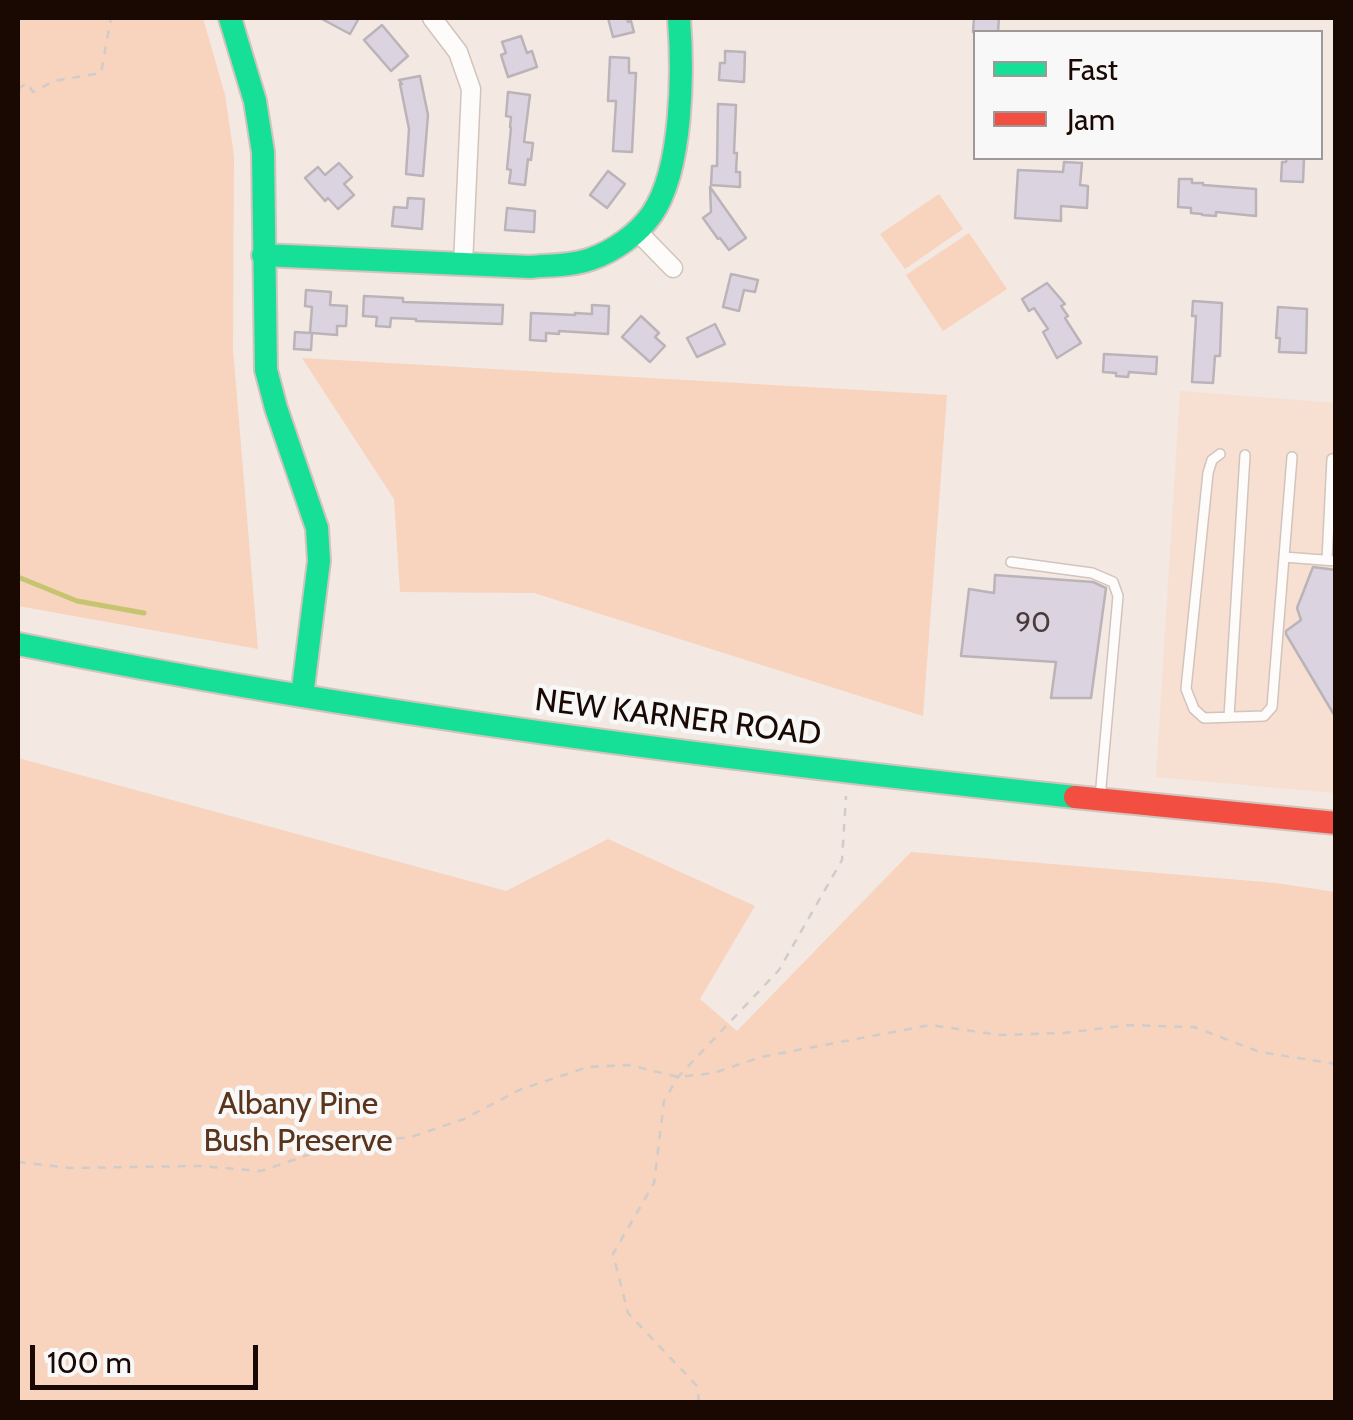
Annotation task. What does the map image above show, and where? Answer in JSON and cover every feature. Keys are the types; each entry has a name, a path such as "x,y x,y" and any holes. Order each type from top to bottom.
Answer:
{"main road":[{"path":"230,18 255,100 263,152 266,370 313,514 320,561 302,696"},
{"path":"264,255 530,267 574,264 598,256 645,223 656,207 672,166 682,72 678,18"},
{"name":"NEW KARNER ROAD","path":"18,644 152,671 464,723 847,772 1336,823"}],"street":[{"path":"432,18 458,52 470,89 463,264"},
{"path":"636,230 673,268"}],"lane":[{"path":"1220,454 1212,460 1208,473 1186,689 1194,709 1204,718 1264,716 1272,707 1292,457"},
{"path":"1229,718 1245,455"},
{"path":"1284,556 1331,560 1332,459"},
{"path":"1011,562 1092,573 1113,582 1118,596 1100,800"}],"path":[{"path":"18,89 27,84 33,92 54,81 101,73 111,18"},
{"path":"699,1402 697,1386 628,1313 614,1254 654,1183 664,1101 678,1077 779,970 842,860 847,772"},
{"path":"18,1162 70,1168 200,1166 261,1170 337,1146 411,1137 464,1119 520,1090 588,1067 630,1065 678,1077 714,1073 762,1058 930,1025 1000,1035 1130,1025 1194,1026 1260,1052 1336,1064"}],"shaded area":[{"path":"1180,391 1335,403 1335,793 1156,777"}],"green space":[{"path":"18,18 203,18 225,95 234,156 233,349 258,649 18,606"},
{"path":"939,194 963,229 905,269 880,234"},
{"path":"969,233 1007,289 943,331 906,275"},
{"path":"302,358 947,395 923,716 534,593 400,592 394,499"},
{"name":"Albany Pine Bush Preserve","path":"18,758 506,891 608,839 755,906 700,999 737,1031 911,852 1276,883 1335,892 1335,1402 18,1402"}],"building":[{"path":"320,18 359,18 350,34"},
{"path":"608,18 627,18 634,32 613,37"},
{"path":"974,18 999,18 998,30 973,30"},
{"path":"382,25 408,56 391,71 364,40"},
{"path":"521,36 537,67 508,77 501,55 506,53 502,42"},
{"path":"725,51 745,52 744,82 719,80"},
{"path":"610,57 629,58 629,73 636,73 632,152 613,151 616,101 608,101"},
{"path":"420,76 428,115 423,176 406,174 409,129 399,80"},
{"path":"508,92 530,95 524,142 533,143 525,185 509,183"},
{"path":"718,104 736,105 734,153 740,187 711,185 712,166 717,166"},
{"path":"1304,160 1303,182 1281,181 1282,162"},
{"path":"1064,162 1082,163 1080,185 1088,186 1087,208 1061,206 1061,221 1015,218 1018,170 1063,172"},
{"path":"339,163 352,177 344,184 354,195 338,209 328,198 325,201 305,178 318,167 325,175"},
{"path":"608,171 625,184 607,208 590,195"},
{"path":"1179,179 1256,189 1256,216 1216,212 1216,216 1202,215 1191,213 1191,208 1178,207"},
{"path":"710,187 746,238 729,250 703,218 711,212"},
{"path":"408,198 424,199 422,229 392,226 394,207 407,208"},
{"path":"507,208 535,211 534,232 505,230"},
{"path":"731,274 758,280 755,292 744,290 739,311 723,307"},
{"path":"1047,283 1065,304 1061,306 1068,316 1065,318 1081,343 1057,358 1043,332 1048,329 1034,308 1029,311 1022,299"},
{"path":"306,290 331,292 330,305 347,306 346,326 337,326 337,335 312,333 311,350 294,349 295,332 310,333 312,307 305,306"},
{"path":"364,296 403,298 403,302 503,305 502,324 391,318 390,327 376,326 377,317 363,316"},
{"path":"1193,301 1222,303 1220,356 1215,356 1213,383 1192,382 1196,316 1192,316"},
{"path":"592,305 609,306 608,334 559,331 546,333 546,341 530,340 531,313 592,314"},
{"path":"1278,307 1307,309 1306,353 1279,352"},
{"path":"641,316 659,333 655,337 665,346 650,362 622,337"},
{"path":"715,324 725,344 697,357 687,338"},
{"path":"1104,354 1157,357 1156,374 1129,372 1128,377 1103,372"},
{"path":"1313,567 1336,570 1336,718 1286,634 1301,620 1297,608"},
{"path":"995,575 1093,582 1106,588 1091,698 1051,698 1056,662 961,656 969,589 994,593"}],"waterway":[{"path":"18,577 77,601 144,613"}],"traffic: fast":[{"path":"230,18 255,101 263,152 266,370 317,528 319,561 302,696"},
{"path":"263,255 530,267 576,263 608,251 633,235 652,214 670,172 679,119 679,18"},
{"path":"18,644 412,714 810,767 1075,797"}],"traffic: jam":[{"path":"1075,797 1336,823"}]}
